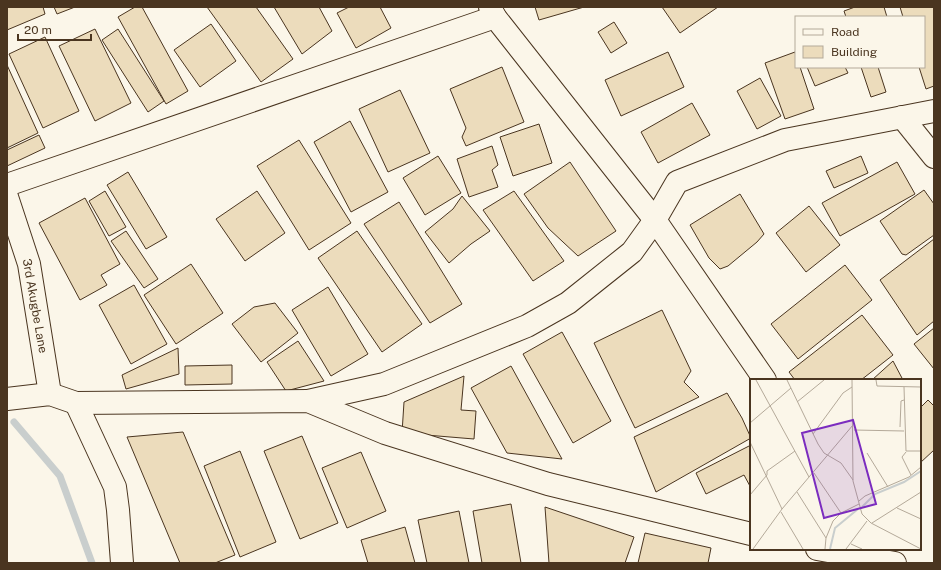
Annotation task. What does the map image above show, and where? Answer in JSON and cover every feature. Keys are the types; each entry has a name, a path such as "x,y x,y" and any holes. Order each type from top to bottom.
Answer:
{"street":[{"path":"7,185 493,12 655,220 764,379"},
{"path":"7,399 50,394 76,403 308,401 384,384 527,326 568,303 632,252 655,220 677,182 785,140 934,111"},
{"path":"902,117 934,157"},
{"name":"3rd Akugbe Lane","path":"7,197 29,264 50,394"},
{"path":"308,401 385,433 548,484 750,534"},
{"path":"76,403 115,487 122,563"},
{"path":"821,554 889,558"}],"building":[{"path":"7,7 43,7 45,14 7,30"},
{"path":"54,7 75,7 57,14"},
{"path":"135,7 142,7 188,91 166,104 118,17"},
{"path":"207,7 256,7 293,59 261,82"},
{"path":"274,7 319,7 332,31 302,54"},
{"path":"349,7 380,7 391,28 356,48 337,13"},
{"path":"535,7 584,7 539,20"},
{"path":"662,7 718,7 680,33"},
{"path":"855,7 884,7 887,16 846,16 844,11"},
{"path":"900,7 934,7 934,86 926,89 919,68 925,68 925,16 903,16"},
{"path":"614,22 627,43 611,53 598,32"},
{"path":"211,24 236,61 200,87 174,50"},
{"path":"95,29 131,103 95,121 59,46"},
{"path":"118,29 164,101 148,112 102,40"},
{"path":"45,37 79,111 43,128 9,54"},
{"path":"668,52 684,87 621,116 605,80"},
{"path":"795,52 795,68 800,68 814,109 785,119 765,63"},
{"path":"7,65 38,133 7,148"},
{"path":"502,67 524,122 466,146 462,137 466,128 450,89"},
{"path":"807,68 846,68 848,73 815,86"},
{"path":"861,68 878,68 886,92 871,97"},
{"path":"760,78 781,116 757,129 737,91"},
{"path":"400,90 430,153 388,172 359,109"},
{"path":"692,103 710,135 658,163 641,132"},
{"path":"350,121 388,192 351,212 314,142"},
{"path":"539,124 552,163 513,176 500,137"},
{"path":"39,135 45,148 7,166 7,150"},
{"path":"299,140 351,223 309,250 257,166"},
{"path":"492,146 498,165 492,170 498,187 469,197 457,159"},
{"path":"438,156 461,193 425,215 403,178"},
{"path":"861,156 868,173 834,188 826,171"},
{"path":"570,162 616,231 578,256 548,228 524,194"},
{"path":"897,162 915,194 840,236 822,203"},
{"path":"128,172 167,237 146,249 107,185"},
{"path":"924,190 934,204 934,235 906,255 902,254 880,221"},
{"path":"105,191 126,227 109,236 89,201"},
{"path":"257,191 285,233 245,261 216,219"},
{"path":"514,191 564,261 533,281 483,210"},
{"path":"740,194 764,234 757,242 728,266 720,269 709,258 690,225"},
{"path":"462,196 490,231 471,244 449,263 425,232 453,209"},
{"path":"85,198 120,264 101,275 107,285 80,300 39,223"},
{"path":"399,202 462,304 430,323 364,224"},
{"path":"809,206 840,245 806,272 776,233"},
{"path":"126,231 158,279 144,288 111,241"},
{"path":"357,231 422,324 382,352 318,258"},
{"path":"934,239 934,321 917,335 880,280"},
{"path":"191,264 223,313 176,344 144,295"},
{"path":"845,265 872,300 798,359 771,324"},
{"path":"134,285 167,344 131,364 99,305"},
{"path":"328,287 368,354 331,376 292,310"},
{"path":"275,303 298,333 261,362 232,324 254,307"},
{"path":"662,310 691,371 684,382 699,397 635,428 594,343"},
{"path":"862,315 893,355 862,379 794,379 789,372"},
{"path":"934,328 934,369 914,344"},
{"path":"562,332 611,421 573,443 523,354"},
{"path":"298,341 324,381 286,391 267,362"},
{"path":"178,348 179,374 126,389 122,375"},
{"path":"893,361 902,379 873,379"},
{"path":"232,365 232,384 185,385 185,366"},
{"path":"511,366 562,459 507,453 471,388"},
{"path":"464,376 461,410 476,411 474,439 402,433 404,402"},
{"path":"727,393 742,418 750,439 656,492 634,437"},
{"path":"928,400 934,406 934,450 921,462 921,407"},
{"path":"183,432 235,555 215,563 180,563 127,437"},
{"path":"302,436 338,523 300,539 264,451"},
{"path":"750,446 750,486 744,475 706,494 696,473"},
{"path":"240,451 276,542 240,557 204,466"},
{"path":"361,452 386,511 347,528 322,468"},
{"path":"511,504 521,563 482,563 473,511"},
{"path":"545,507 634,537 625,563 549,563"},
{"path":"459,511 469,563 427,563 418,520"},
{"path":"405,527 415,563 368,563 361,540"},
{"path":"645,533 711,548 708,563 638,563"}],"waterway":[{"path":"14,422 60,476 92,563"}]}
